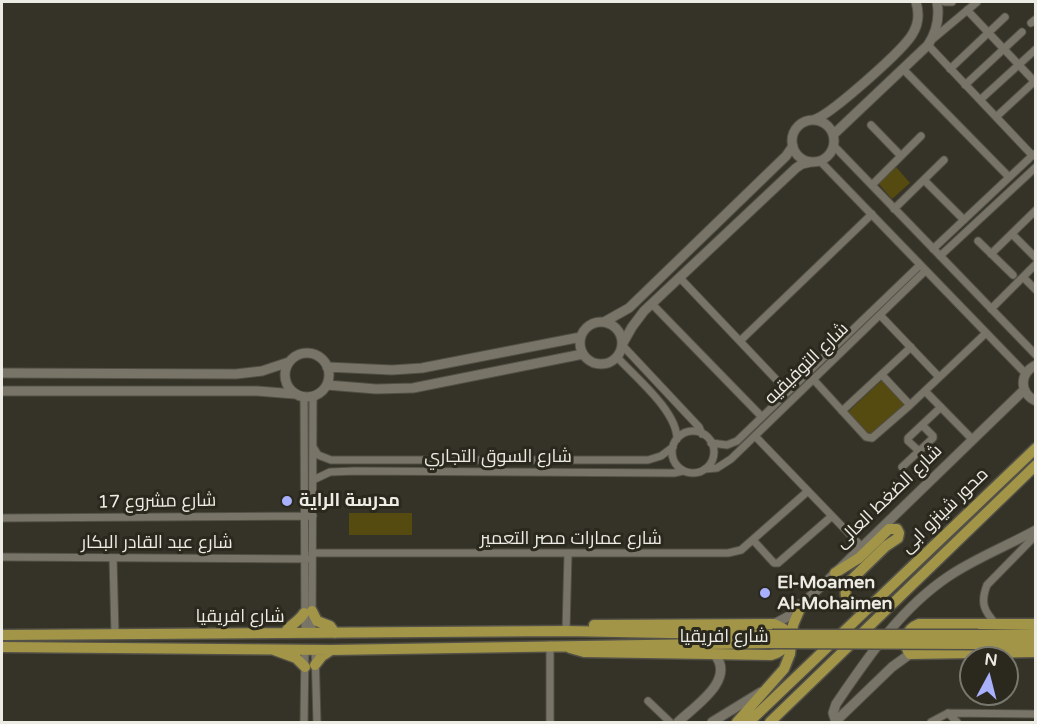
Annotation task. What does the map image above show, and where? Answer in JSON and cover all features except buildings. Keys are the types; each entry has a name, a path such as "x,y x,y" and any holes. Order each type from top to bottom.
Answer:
{"main road":[{"name":"محور شينزو ابى","path":"749,723 1035,448"},
{"name":"محور شينزو ابى","path":"770,723 1035,465"},
{"path":"835,573 859,558 889,529 897,529 898,538 882,549 848,583 845,589 846,599 850,604 859,609 869,606"},
{"path":"737,723 787,664 793,625 802,604"},
{"path":"285,633 308,612 316,621 330,626 334,633"},
{"name":"شارع افريقيا","path":"2,635 566,632 573,626 582,625 774,624 784,629 787,636 785,646 778,653 771,655 580,652 566,645 331,650 2,647"},
{"path":"1035,624 919,624 910,629 905,638 910,654 1035,652"},
{"path":"566,632 1035,634"},
{"path":"566,645 1035,643"},
{"path":"271,648 310,666 331,650"}],"street":[{"path":"916,2 918,21 908,41 834,110 816,119 804,121 795,129 793,146 800,157 816,161 872,214 1025,373"},
{"path":"930,42 938,21 937,2"},
{"path":"945,2 952,2"},
{"path":"834,134 930,42 977,2"},
{"path":"967,10 1035,81 996,117"},
{"path":"950,69 1005,17"},
{"path":"965,85 1022,32"},
{"path":"930,42 950,69 1034,153 933,249"},
{"path":"980,100 1035,49"},
{"path":"903,69 1009,177"},
{"path":"793,146 786,156 629,308 604,322 590,325 581,337 580,343 583,354 591,362 608,363 617,357 636,321 652,304 796,168 829,155 834,146 834,134 825,123 816,119"},
{"path":"871,125 901,156"},
{"path":"872,185 921,136"},
{"path":"834,146 1035,355"},
{"path":"894,208 944,160"},
{"path":"940,256 1035,167"},
{"path":"924,180 964,220"},
{"path":"991,254 1035,210"},
{"path":"740,341 872,214"},
{"path":"1012,234 1035,258"},
{"path":"978,241 1013,274"},
{"path":"991,309 1035,264"},
{"name":"شارع التوفيقيه","path":"711,443 722,445 732,443 923,268"},
{"path":"1023,277 1035,290"},
{"path":"680,278 788,392"},
{"name":"شارع التوفيقيه","path":"705,469 717,468 727,463 880,315 900,290"},
{"path":"652,304 762,417"},
{"path":"880,315 939,377"},
{"path":"604,322 617,329 623,344 711,443 712,460 705,469 690,473 683,471 674,461 676,427 670,414 617,357"},
{"path":"813,379 864,435 869,438 875,437 986,333"},
{"path":"327,367 392,370 422,368 581,337"},
{"path":"842,411 911,347"},
{"path":"2,373 236,374 262,371 289,362 300,354 313,354 319,357 327,367 329,376 327,385 319,394 304,396 257,391 2,391"},
{"path":"327,385 376,389 413,388 583,354"},
{"path":"289,362 285,370 288,388 304,396"},
{"path":"1035,365 1025,373 1023,380 1024,390 1028,397 1035,401"},
{"path":"882,375 910,405"},
{"name":"شارع الضغط العالى","path":"774,624 784,620 802,604 1024,390"},
{"path":"926,391 972,439"},
{"path":"304,396 313,447 313,516 308,633"},
{"path":"304,396 304,516 310,557"},
{"path":"919,451 908,440 941,406"},
{"path":"902,467 934,437 922,425"},
{"path":"675,443 688,432 702,434"},
{"path":"755,435 861,546"},
{"name":"شارع السوق التجاري","path":"335,460 648,460 661,456 675,443"},
{"path":"313,447 322,457 335,460 332,466 334,471"},
{"name":"شارع السوق التجاري","path":"313,480 334,471 674,473 683,471"},
{"name":"شارع عمارات مصر التعمير","path":"310,557 728,554 741,550 808,491"},
{"name":"شارع مشروع 17","path":"2,519 313,516"},
{"path":"753,540 774,563 778,563 832,516"},
{"path":"996,624 986,613 984,607 987,585 1035,532"},
{"path":"910,654 892,667 836,722 833,713 836,704 877,646 903,615 951,575 1035,532"},
{"path":"566,632 568,554"},
{"name":"شارع عبد القادر البكار","path":"2,557 310,557"},
{"path":"113,558 115,634"},
{"path":"550,645 550,723"},
{"path":"304,723 310,649"},
{"path":"678,723 720,680 722,666 714,654"},
{"path":"310,666 317,723"},
{"path":"712,723 768,688"},
{"path":"648,701 670,723"},
{"path":"931,723 948,714 1035,714"},
{"path":"948,714 957,723"}],"shaded area":[{"path":"896,167 910,183 892,199 878,183"},
{"path":"882,380 905,404 871,436 848,412"},
{"path":"349,513 412,513 412,535 349,535"}],"place":[{"name":"مدرسة الراية","path":"287,501"},
{"name":"El-Moamen Al-Mohaimen","path":"765,593"}]}
